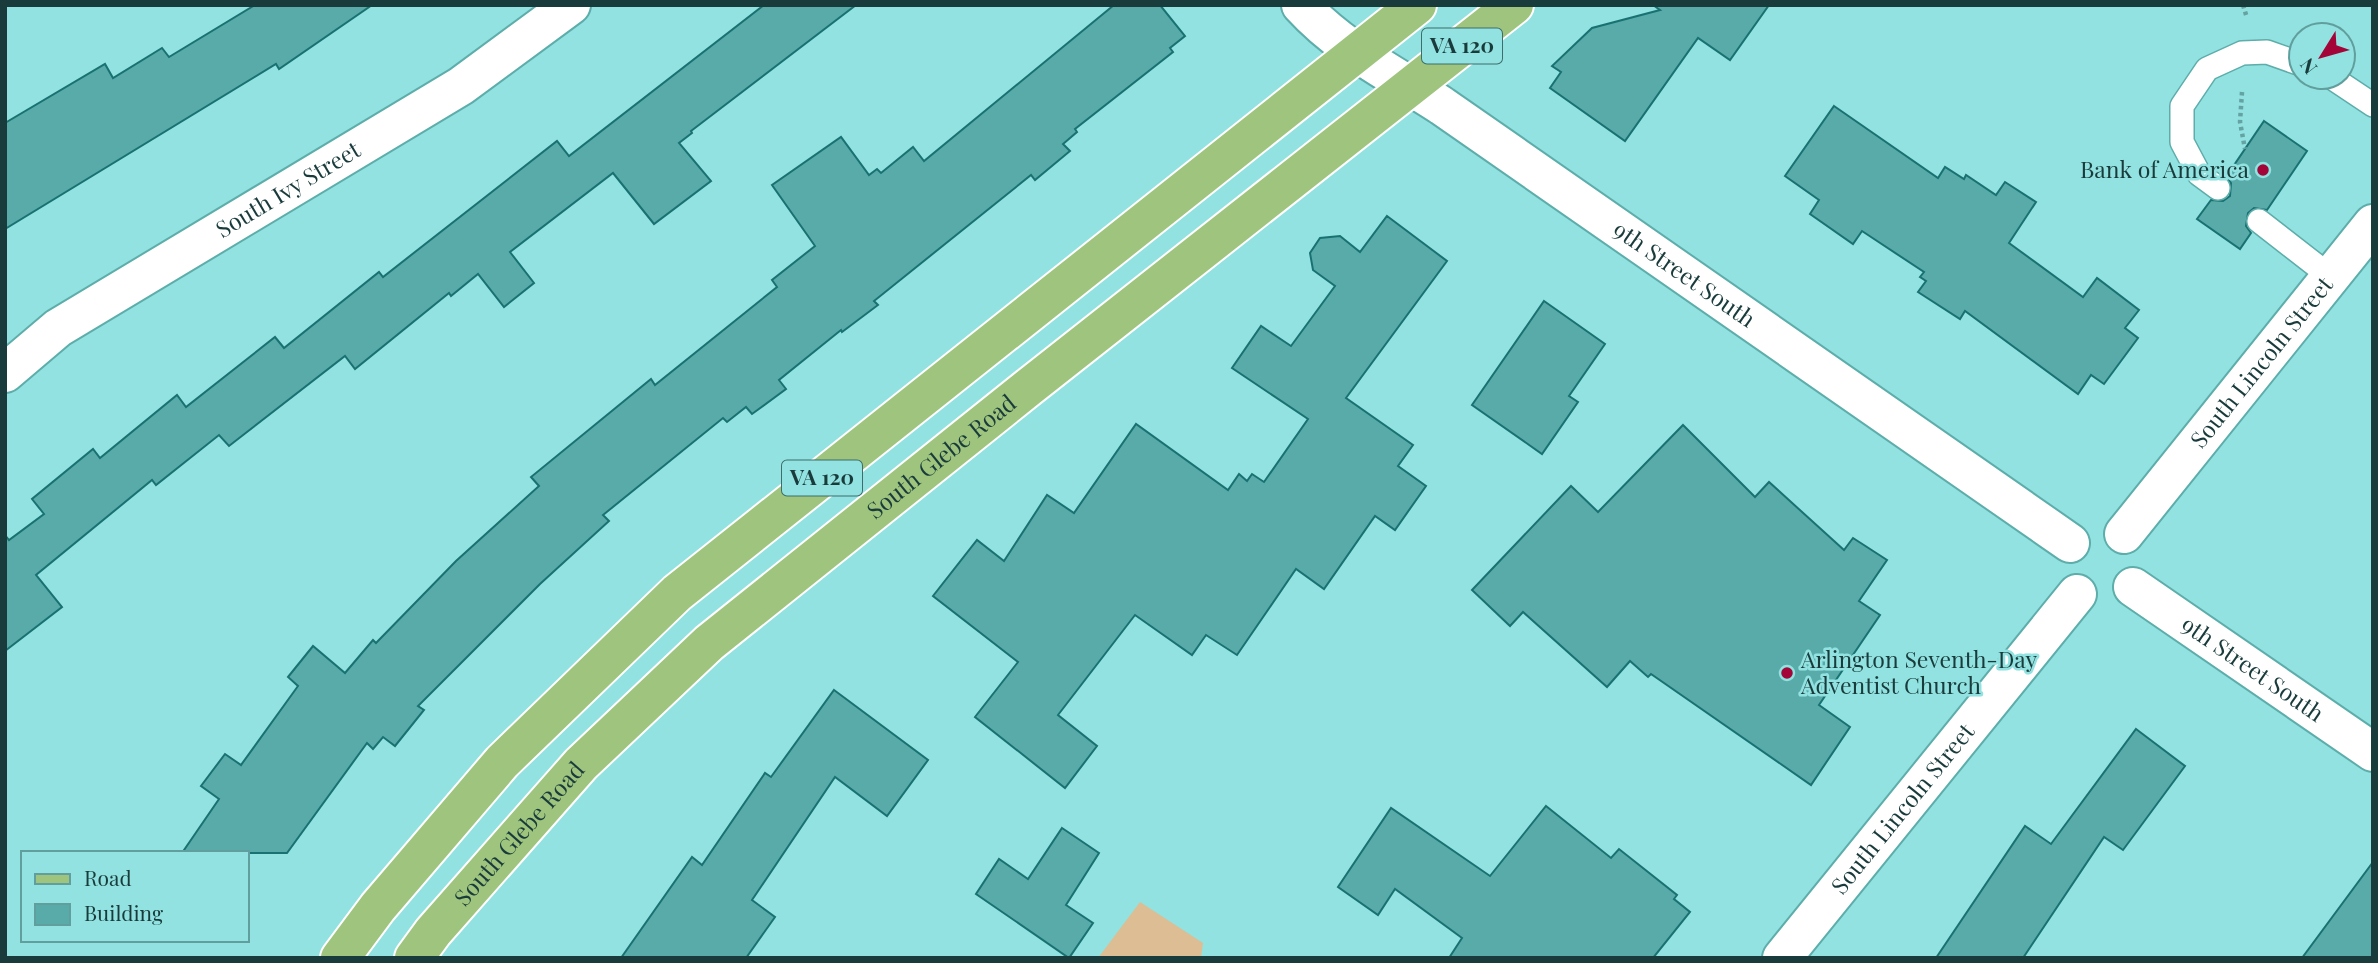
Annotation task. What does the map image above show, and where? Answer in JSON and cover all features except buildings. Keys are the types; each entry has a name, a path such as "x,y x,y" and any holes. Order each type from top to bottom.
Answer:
{"main road":[{"name":"VA 120","path":"341,958 378,907 502,762 677,593 1418,5"},
{"name":"South Glebe Road","path":"414,958 433,932 581,764 709,643 1514,5"}],"street":[{"name":"South Ivy Street","path":"5,373 58,328 461,86 571,5"},
{"name":"9th Street South","path":"1301,5 1313,19 1356,54 1410,86 2070,543"},
{"name":"South Lincoln Street","path":"2124,534 2373,224"},
{"path":"2090,528 2114,528 2124,534 2133,542 2140,565 2133,587 2124,596 2100,603 2077,594 2069,586 2063,564 2070,543 2090,528"},
{"name":"9th Street South","path":"2133,587 2373,752"},
{"name":"South Lincoln Street","path":"1782,958 2077,594"}],"lane":[{"path":"2218,188 2199,174 2182,142 2182,106 2207,69 2242,52 2267,52 2287,59"},
{"path":"2353,91 2373,104"},
{"path":"2259,221 2331,277"}],"shaded area":[{"path":"1140,902 1203,943 1201,958 1098,958"}],"place":[{"name":"Bank of America","path":"2263,170"},
{"name":"Arlington Seventh-Day Adventist Church","path":"1787,673"}]}
